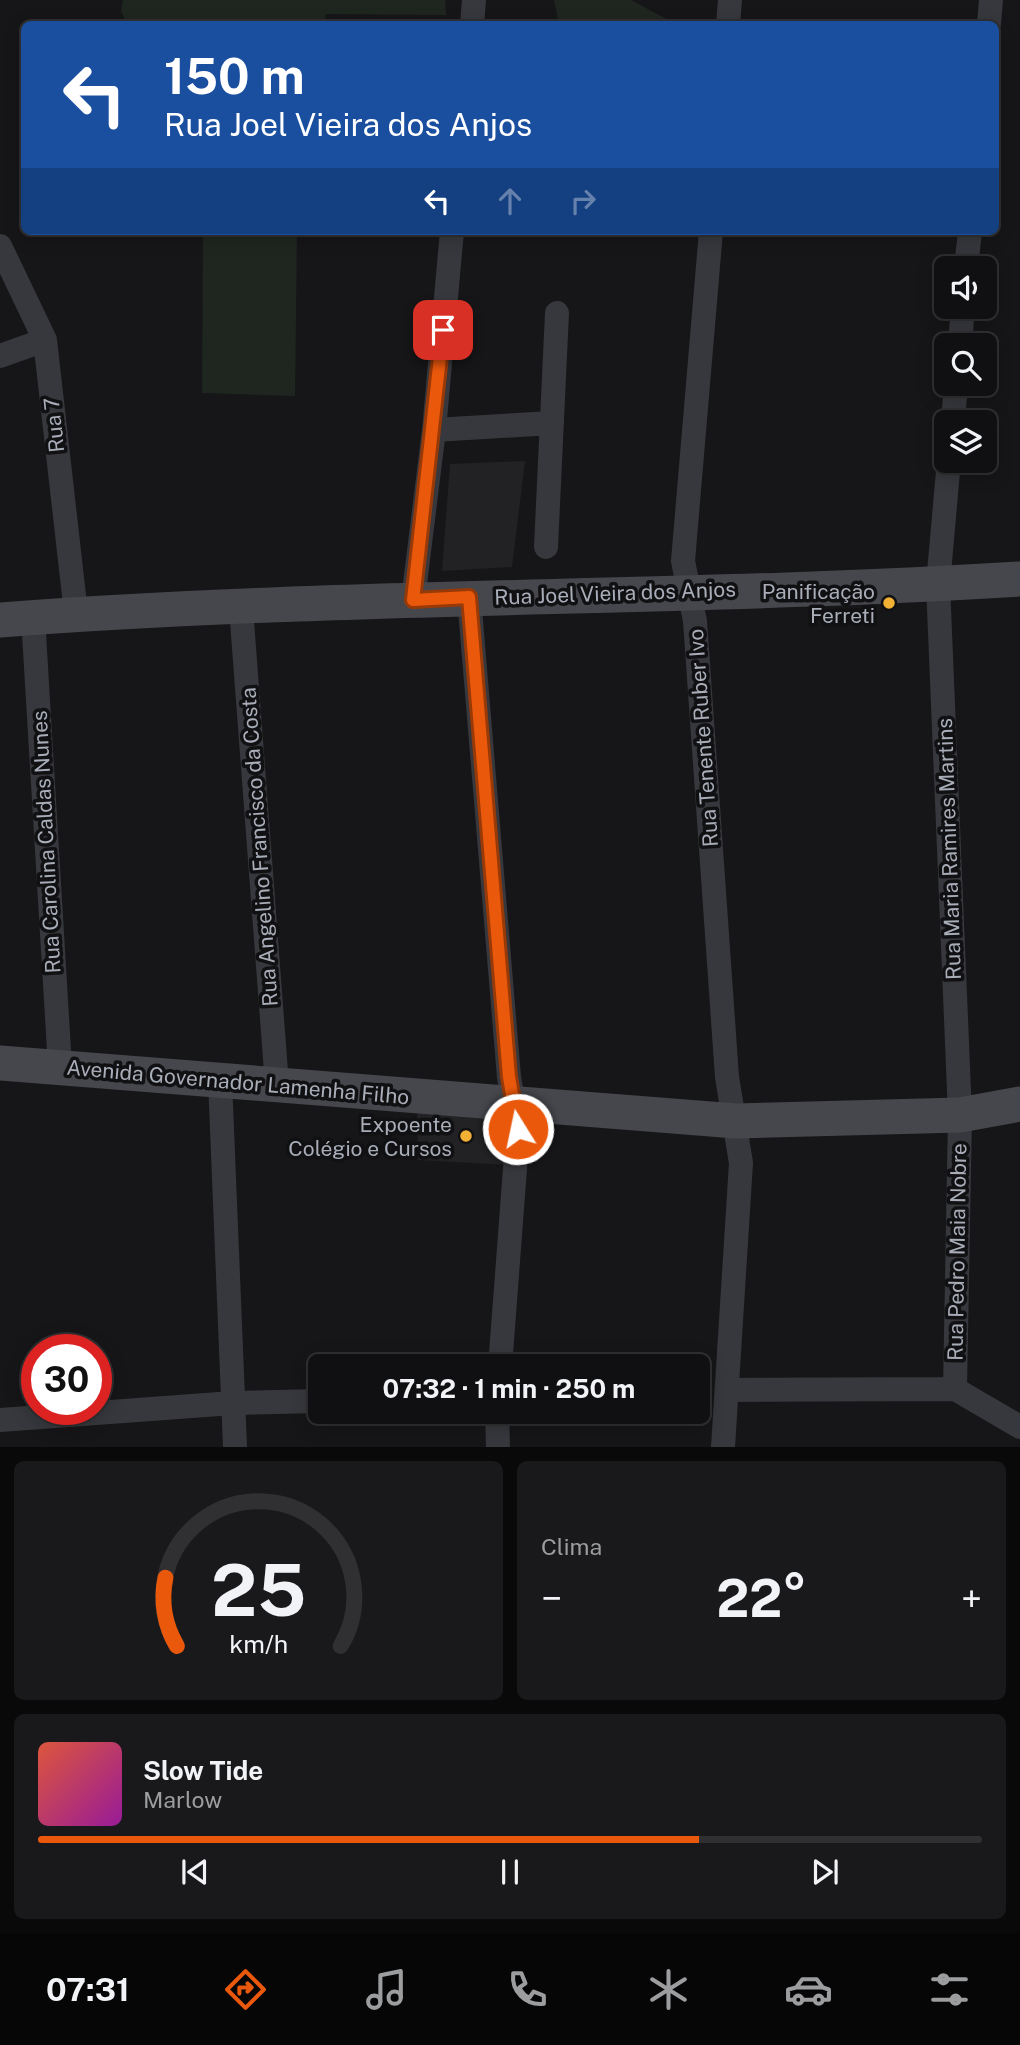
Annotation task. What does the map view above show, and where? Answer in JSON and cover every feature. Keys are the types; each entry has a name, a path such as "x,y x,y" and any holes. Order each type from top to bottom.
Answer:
{"street":[{"path":"472,21 474,0"},
{"path":"728,21 730,0"},
{"path":"989,21 991,0"},
{"path":"413,600 434,430 452,235"},
{"name":"Rua Tenente Ruber Ivo","path":"711,235 683,561 687,592 695,621 727,1077 741,1163 729,1390 723,1447"},
{"path":"968,256 970,235"},
{"name":"Rua 7","path":"0,246 45,341 76,613"},
{"path":"546,547 557,313"},
{"path":"0,356 45,341"},
{"path":"434,430 552,423"},
{"name":"Rua Maria Ramires Martins","path":"948,473 938,584 960,1115"},
{"name":"Rua Joel Vieira dos Anjos","path":"16,619 76,613 469,597 938,584 1020,579"},
{"path":"469,597 509,1077 518,1129 501,1354"},
{"name":"Rua Angelino Francisco da Costa","path":"242,608 277,1085"},
{"name":"Rua Carolina Caldas Nunes","path":"16,619 60,1067"},
{"name":"Avenida Governador Lamenha Filho","path":"0,1063 736,1121 960,1115 1020,1104"},
{"path":"220,1080 236,1447"},
{"name":"Rua Pedro Maia Nobre","path":"955,1389 960,1115"},
{"path":"729,1390 955,1389 1020,1427"},
{"path":"0,1420 233,1403 308,1401"},
{"path":"497,1424 498,1447"}],"shaded area":[{"path":"123,0 445,0 446,15 326,14 325,21 126,21 121,11"},
{"path":"554,0 631,0 670,21 558,21"},
{"path":"203,235 297,235 295,396 202,393"},
{"path":"525,461 512,567 442,571 450,464"},
{"name":"Expoente Colégio e Cursos","path":"417,1109 516,1113 512,1165 418,1160"}],"place":[{"name":"Panificação Ferreti","path":"889,603"},
{"name":"Expoente Colégio e Cursos","path":"466,1136"}],"route":[{"path":"443,330 413,600 469,597 509,1077 518,1129"}]}
